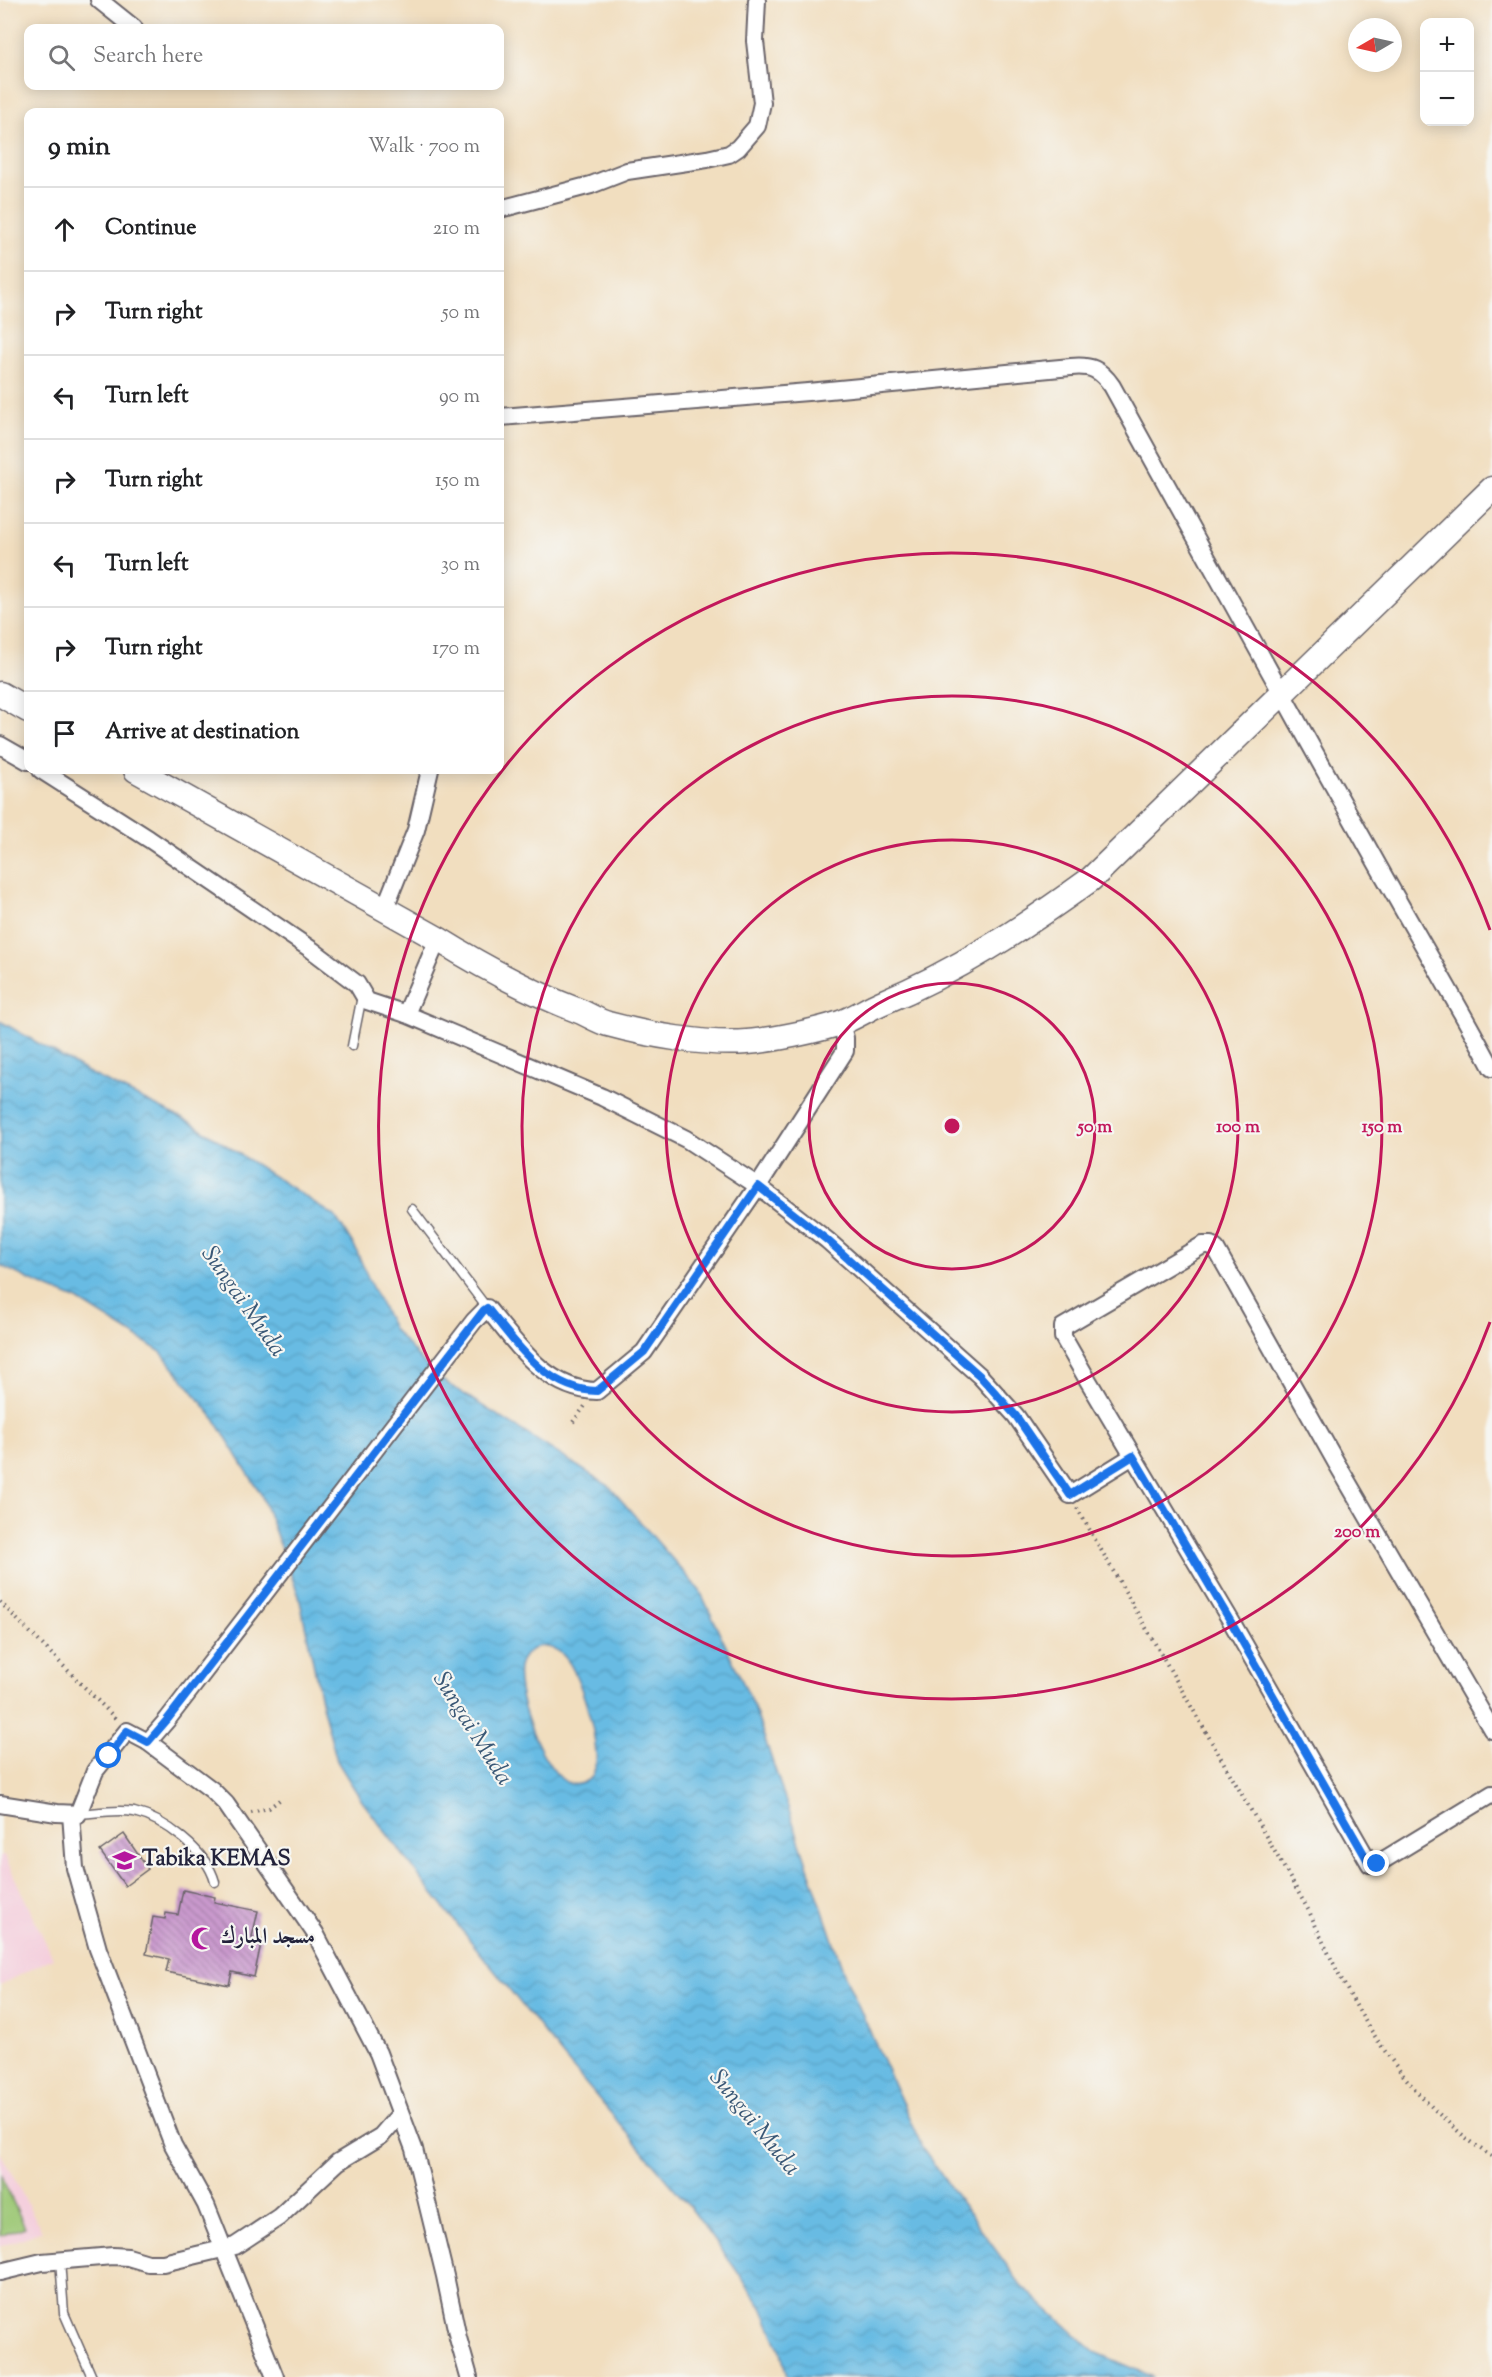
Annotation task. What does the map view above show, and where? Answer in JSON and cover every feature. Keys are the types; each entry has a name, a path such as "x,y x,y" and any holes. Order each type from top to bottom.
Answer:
{"street":[{"path":"99,0 129,24"},
{"path":"504,207 591,185 627,171 706,159 729,153 738,148 752,134 761,110 761,88 755,41 757,0"},
{"path":"504,417 808,392 1071,367 1097,368 1112,386 1204,556 1284,694 1492,1068"},
{"path":"142,774 438,939 479,965 549,999 617,1026 686,1039 721,1042 763,1040 841,1023 899,997 980,953 1042,915 1091,879 1284,694 1492,489"},
{"path":"0,694 24,708"},
{"path":"0,745 24,759"},
{"path":"47,774 149,839 312,950 357,984 367,1001 406,1014 554,1075 663,1126 758,1186 827,1240 980,1376 1016,1416 1070,1495 1133,1456"},
{"path":"384,910 416,830 429,774"},
{"path":"406,1014 438,939"},
{"path":"148,1742 469,1328 487,1308 534,1364 552,1378 584,1391 597,1391 644,1352 758,1186 845,1051 846,1038 841,1023"},
{"path":"1492,1730 1337,1464 1216,1249 1211,1245 1203,1245 1064,1327 1063,1337 1237,1632 1370,1864 1377,1864 1492,1794"},
{"path":"275,2377 206,2205 173,2145 98,1949 75,1869 75,1814 95,1771 127,1731 148,1742 212,1790 233,1815 315,1933 378,2054 414,2149 446,2276 458,2338 470,2377"},
{"path":"0,1804 75,1814"},
{"path":"0,2272 25,2265 60,2260 113,2256 148,2263 163,2263 224,2249 243,2242 269,2225 338,2162 381,2136 400,2114"}],"lane":[{"path":"352,1046 362,993"},
{"path":"412,1209 487,1308"},
{"path":"75,1814 132,1812 161,1821 191,1846 208,1866 215,1882"},
{"path":"60,2260 64,2313 92,2377"}],"path":[{"path":"1070,1495 1309,1911 1337,1971 1365,2022 1395,2066 1421,2097 1463,2137 1492,2157"},
{"path":"0,1602 127,1731"},
{"path":"233,1815 268,1808 282,1797"}],"shaded area":[{"path":"4,1855 53,1958 0,1985 0,1856"},
{"path":"0,2152 42,2231 0,2247"}],"green space":[{"path":"0,2174 25,2227 0,2236"}],"water":[{"name":"Sungai Muda","path":"0,1021 91,1074 195,1125 335,1216 355,1247 394,1330 437,1377 609,1486 700,1591 753,1704 845,1976 924,2151 1021,2285 1095,2352 1154,2377 787,2377 781,2352 762,2307 732,2264 690,2207 565,2059 426,1885 362,1801 337,1761 322,1705 299,1596 261,1494 214,1418 161,1352 78,1300 0,1265","holes":["538,1646 558,1651 570,1664 581,1688 590,1717 596,1763 592,1777 580,1784 571,1784 561,1778 550,1765 540,1749 524,1709 520,1690 521,1661 530,1650"]}],"building":[{"name":"Tabika KEMAS","path":"124,1834 148,1869 125,1886 100,1851"},
{"name":"مسجد المبارك","path":"183,1890 215,1897 214,1902 258,1911 252,1937 262,1939 254,1977 232,1972 229,1985 166,1972 169,1959 146,1954 153,1917 165,1919 166,1913 178,1915"}],"place":[{"name":"Tabika KEMAS","path":"124,1860"},
{"name":"مسجد المبارك","path":"203,1938"}],"route":[{"path":"109,1756 127,1731 148,1742 167,1720 484,1310 487,1308 534,1364 552,1378 584,1391 597,1391 644,1352 758,1186 827,1240 980,1376 1016,1416 1070,1495 1133,1456 1368,1861 1370,1864 1377,1864"}]}
